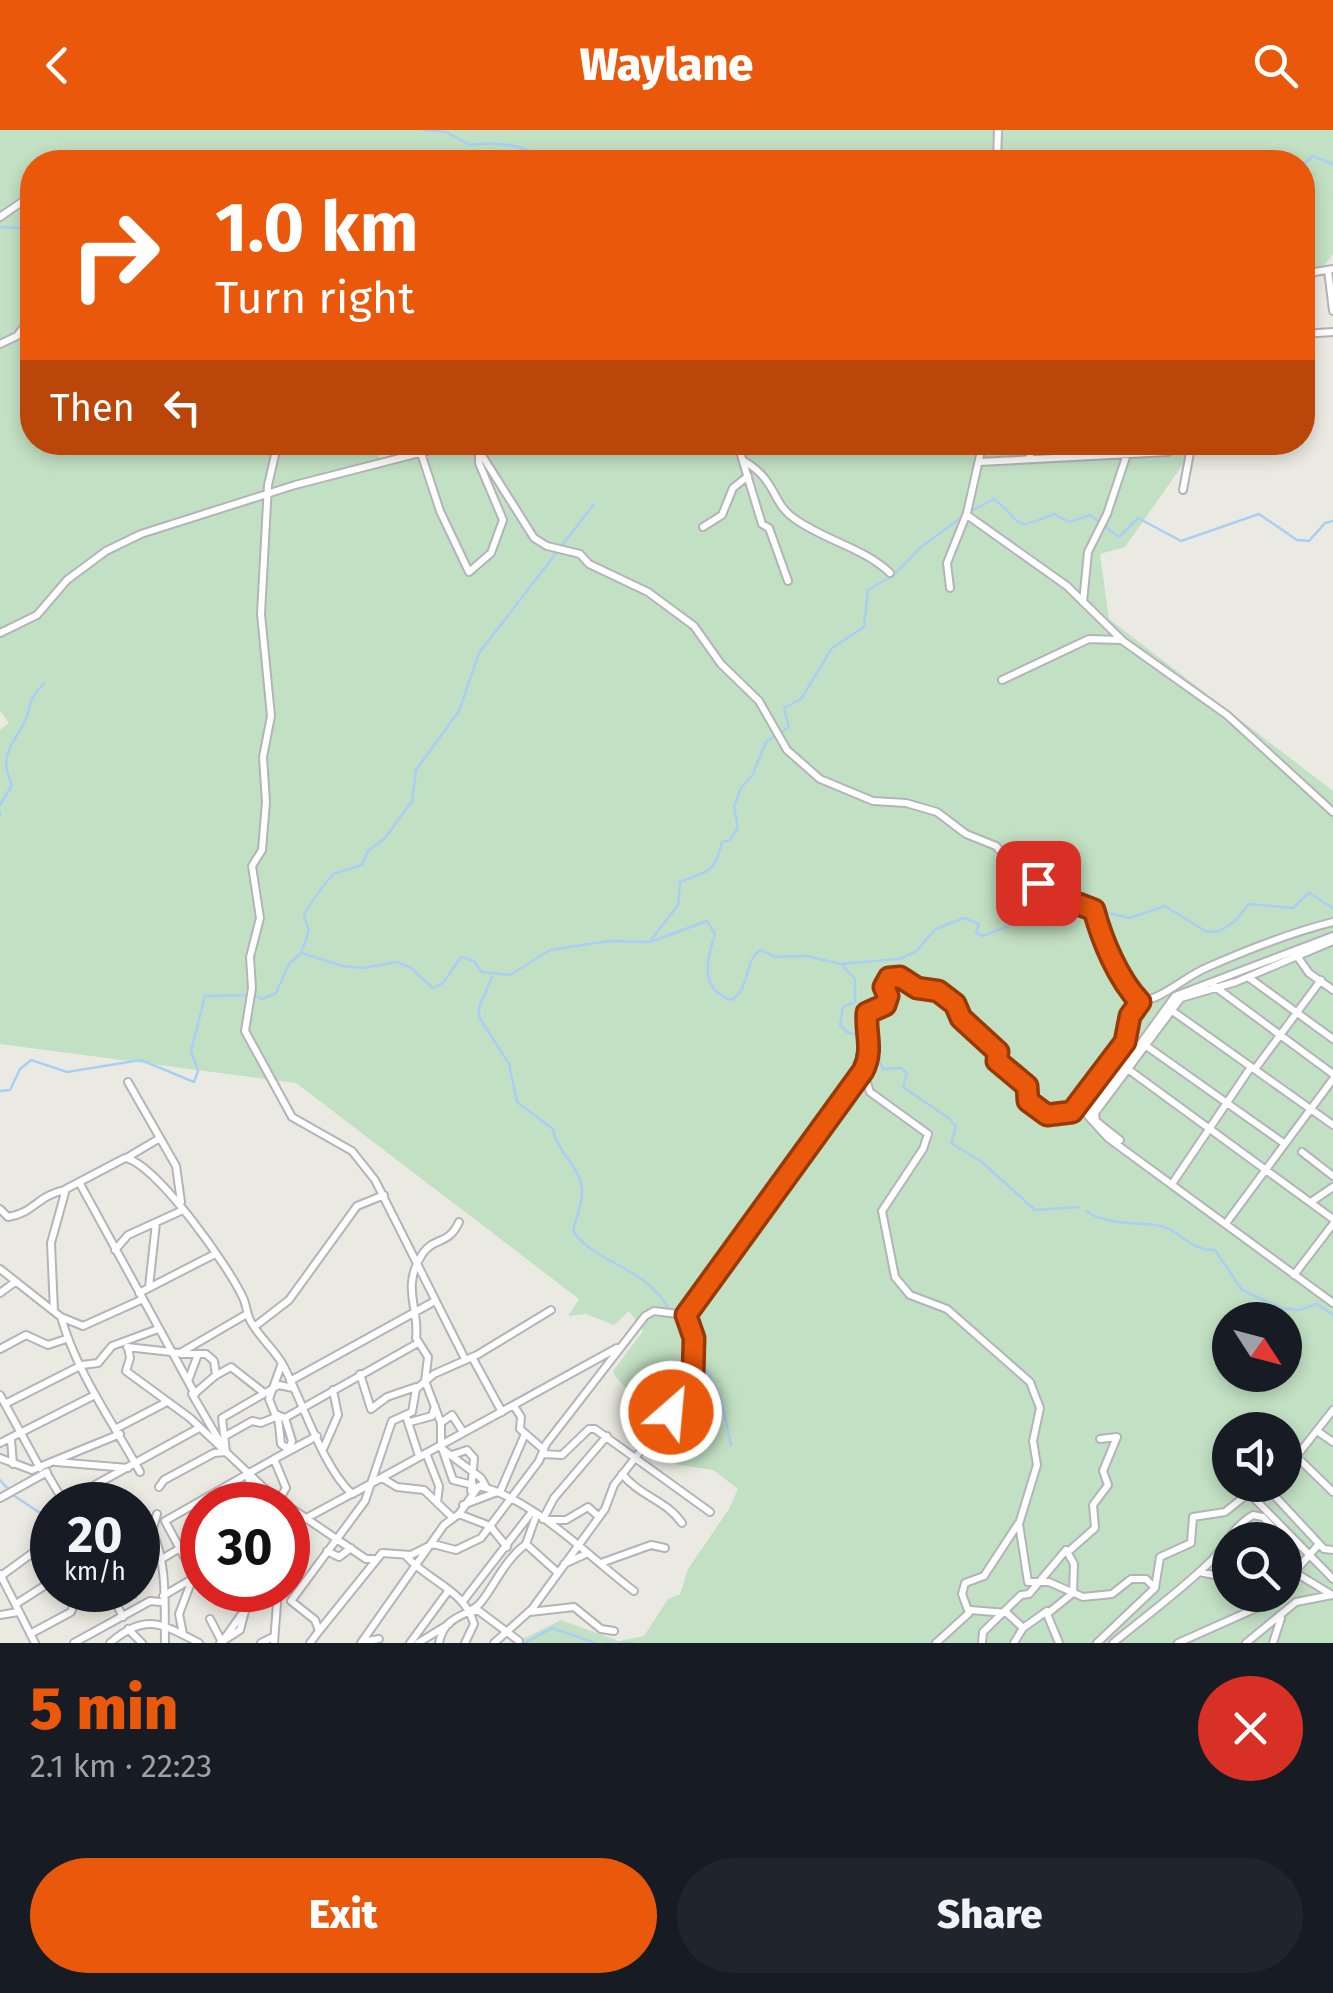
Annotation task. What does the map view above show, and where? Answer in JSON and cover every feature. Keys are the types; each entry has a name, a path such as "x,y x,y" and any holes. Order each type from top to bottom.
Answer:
{"street":[{"path":"1331,269 1333,310"},
{"path":"276,455 268,495 262,628 271,716 262,757 264,842 252,866 260,918 250,957 252,988 245,1031 292,1117 352,1151 384,1195 435,1301 502,1412"},
{"path":"0,633 36,615 68,580 106,551 156,529 417,455"},
{"path":"421,455 440,511 469,572 490,553 503,520 479,455"},
{"path":"484,455 534,538 547,546 580,554 586,562 648,592 694,626 721,664 759,700 784,746 812,774 872,800 938,812 966,834 996,846 1018,872 1035,878 1047,892 1094,910 1099,931 1126,987 1140,1002"},
{"path":"742,455 761,522 769,528 788,581"},
{"path":"950,588 947,563 966,515 980,455"},
{"path":"1029,459 1030,455"},
{"path":"978,462 1127,455 1108,514 1088,552 1084,603"},
{"path":"1182,490 1187,455"},
{"path":"744,460 768,477 791,516 890,572"},
{"path":"703,527 722,515 734,488 749,475"},
{"path":"966,515 1067,586 1123,640 1227,715 1333,812"},
{"path":"1002,680 1089,639 1123,640"},
{"path":"686,1315 863,1071 869,1056 867,1013 884,1008 889,978 900,977 917,988 938,991 955,1004 961,1018 998,1052 997,1061 1027,1086 1028,1101 1047,1115 1066,1114 1125,1042 1130,1016 1140,1002 1156,1000 1170,985 1244,950 1333,922"},
{"path":"1211,984 1247,976 1333,939"},
{"path":"1333,939 1175,996 1088,1119 1333,1303"},
{"path":"1297,956 1333,990"},
{"path":"1247,976 1333,1039"},
{"path":"1174,1182 1226,1103 1321,980"},
{"path":"1211,984 1333,1076 1226,1222"},
{"path":"1126,1068 1182,998 1201,987"},
{"path":"1172,1010 1333,1125"},
{"path":"1145,1045 1284,1144"},
{"path":"1126,1068 1266,1168 1333,1222 1294,1275"},
{"path":"863,1071 870,1092 928,1134 923,1149 882,1211 884,1239 898,1282 910,1295 947,1309 1030,1382 1039,1398 1033,1449 1038,1465 1006,1548 984,1576 966,1583 962,1594 970,1610"},
{"path":"128,1082 179,1176 182,1208"},
{"path":"0,1209 8,1217 23,1214 46,1193 66,1190 160,1138"},
{"path":"1302,1152 1333,1176"},
{"path":"128,1157 147,1169 182,1208 214,1254 243,1299 254,1327 282,1362 316,1436 352,1494"},
{"path":"79,1182 226,1453"},
{"path":"1311,1202 1333,1187"},
{"path":"54,1311 51,1242 66,1190"},
{"path":"254,1327 289,1300 357,1206 384,1195"},
{"path":"115,1250 128,1235 182,1208"},
{"path":"459,1222 449,1239 427,1248 412,1285 418,1343 428,1356 425,1381 441,1423 441,1447 453,1480 510,1497 634,1591"},
{"path":"149,1288 156,1223"},
{"path":"0,1268 61,1317 90,1327 149,1288 214,1254"},
{"path":"0,1293 15,1282"},
{"path":"226,1453 222,1418 267,1391 282,1384 292,1385 435,1301"},
{"path":"360,1374 371,1408 390,1396 417,1387 551,1310"},
{"path":"310,1516 618,1348 650,1313 686,1315"},
{"path":"182,1354 247,1314"},
{"path":"494,1643 529,1612 598,1516 622,1474 689,1389 694,1338 686,1315"},
{"path":"61,1317 66,1339 94,1394 118,1431 132,1466 140,1472"},
{"path":"5,1404 82,1365 98,1363 111,1347 158,1330"},
{"path":"0,1350 26,1335 48,1345 66,1339"},
{"path":"226,1436 252,1421 262,1424 302,1408 418,1343"},
{"path":"124,1345 212,1357 215,1376"},
{"path":"124,1345 130,1358 126,1371 199,1428 257,1482"},
{"path":"310,1643 374,1559 384,1552 405,1555 432,1544 460,1548 481,1538 611,1365 618,1348"},
{"path":"182,1354 190,1367"},
{"path":"188,1381 197,1356"},
{"path":"282,1362 267,1391 270,1406 281,1417 281,1444 289,1449"},
{"path":"193,1394 231,1367 267,1391"},
{"path":"408,1419 416,1408 417,1387"},
{"path":"324,1447 338,1415 333,1390"},
{"path":"0,1394 20,1435 51,1482"},
{"path":"0,1443 94,1394"},
{"path":"0,1498 55,1462 165,1403"},
{"path":"319,1631 315,1620 290,1601 365,1501 390,1424 432,1416 435,1406"},
{"path":"514,1406 525,1434 544,1452 562,1455 592,1428 710,1512"},
{"path":"1302,1454 1333,1413"},
{"path":"1302,1452 1333,1413"},
{"path":"441,1423 452,1415 463,1432"},
{"path":"408,1419 440,1486 438,1505"},
{"path":"103,1482 199,1428"},
{"path":"1317,1431 1333,1442"},
{"path":"463,1505 499,1492 525,1434"},
{"path":"165,1557 179,1550 165,1522 316,1436"},
{"path":"464,1600 606,1436"},
{"path":"982,1643 981,1635 1036,1583 1062,1551 1069,1551 1095,1528 1093,1505 1108,1485 1104,1470 1118,1437 1100,1439"},
{"path":"11,1440 14,1464"},
{"path":"441,1447 473,1474 477,1487"},
{"path":"452,1455 468,1450 474,1458 477,1487"},
{"path":"160,1486 214,1453 226,1453"},
{"path":"0,1458 43,1470"},
{"path":"274,1459 284,1482"},
{"path":"55,1462 132,1466"},
{"path":"1302,1462 1333,1492"},
{"path":"247,1473 251,1482"},
{"path":"622,1474 633,1490 663,1503 682,1523"},
{"path":"382,1478 397,1487 424,1490 456,1516 490,1526 507,1546 510,1557"},
{"path":"361,1642 477,1487"},
{"path":"1097,1643 1154,1588 1158,1560 1191,1543 1193,1516 1225,1512 1249,1492 1333,1579"},
{"path":"1287,1502 1327,1546 1310,1554 1302,1564"},
{"path":"539,1517 566,1520 588,1507 598,1516"},
{"path":"1245,1522 1252,1516 1267,1522"},
{"path":"470,1611 481,1603 510,1557 526,1544 539,1517"},
{"path":"310,1518 350,1548 374,1559"},
{"path":"1020,1518 1028,1581 1056,1584 1072,1594 1109,1595 1130,1579 1146,1579 1154,1588"},
{"path":"526,1544 560,1568"},
{"path":"598,1563 613,1562 651,1545 665,1548"},
{"path":"160,1547 165,1557 165,1643"},
{"path":"326,1552 339,1558 350,1548"},
{"path":"1014,1643 1023,1628 1072,1594 1074,1564 1069,1551"},
{"path":"30,1554 1,1575 35,1643"},
{"path":"560,1568 586,1554"},
{"path":"405,1555 464,1600 474,1624 464,1643"},
{"path":"1113,1643 1212,1560"},
{"path":"1199,1572 1212,1575"},
{"path":"1302,1576 1333,1595"},
{"path":"74,1643 180,1587"},
{"path":"410,1643 449,1590"},
{"path":"1246,1643 1296,1602 1333,1595"},
{"path":"1,1617 30,1598"},
{"path":"529,1612 574,1607 601,1629 614,1632"},
{"path":"970,1610 1008,1614 1023,1628"},
{"path":"936,1643 952,1633 970,1610"},
{"path":"439,1643 462,1611 479,1611 518,1641"},
{"path":"30,1634 71,1612"},
{"path":"120,1612 123,1617"},
{"path":"180,1612 184,1634"},
{"path":"210,1619 221,1642 240,1630 245,1612"},
{"path":"261,1643 273,1641 276,1612"},
{"path":"1048,1612 1058,1643"},
{"path":"1178,1643 1203,1639 1250,1612"},
{"path":"1273,1643 1281,1617"},
{"path":"110,1643 128,1629 164,1624 199,1643"},
{"path":"418,1643 450,1624"},
{"path":"128,1629 142,1643"},
{"path":"361,1642 378,1639"}],"green space":[{"path":"0,130 1333,130 1333,254 1315,279 1315,150 20,150 20,455 378,455 381,462 391,458 390,455 1190,455 1125,547 1100,554 1109,619 1333,791 1333,1643 515,1643 561,1620 619,1641 644,1636 668,1599 680,1594 688,1569 738,1489 713,1470 674,1464 672,1457 690,1433 681,1429 668,1435 615,1376 613,1371 643,1331 629,1311 614,1325 586,1314 568,1316 579,1299 296,1083 0,1044 0,730 9,723 0,711"}],"waterway":[{"path":"424,130 446,132 470,145 493,143 527,150"},
{"path":"1315,157 1333,164"},
{"path":"0,227 20,228"},
{"path":"969,512 994,499 1020,523 1054,514 1069,522 1090,515 1119,537 1138,518 1181,541 1259,514 1297,540 1309,541 1325,523 1333,521"},
{"path":"301,953 309,931 304,915 309,906 333,874 362,865 368,851 385,838 412,801 416,770 459,711 479,653 594,504"},
{"path":"651,940 678,905 680,882 709,870 722,842 730,840 738,828 734,807 741,788 752,776 766,742 789,727 784,708 801,699 832,648 864,627 868,590 894,575 921,547 962,517"},
{"path":"0,805 12,785 6,761 10,748 26,720 33,697 44,683"},
{"path":"1096,910 1129,918 1165,906 1207,932 1220,931 1234,922 1249,904 1293,908 1309,893 1333,908"},
{"path":"0,1091 10,1090 20,1069 31,1060 67,1072 141,1060 194,1082 198,1071 191,1051 205,996 254,995 262,999 276,993 289,964 301,953 363,968 396,962 410,967 433,988 443,983 461,957 474,961 482,972 510,975 550,950 609,941 650,942 707,921 715,934 708,963 709,980 713,988 731,1000 742,989 751,962 760,950 776,957 807,956 840,964 899,959 915,952 936,929 964,918 979,924 976,933 983,936 1032,917 1056,921 1078,908"},
{"path":"842,965 855,979 855,1002 843,1007 840,1025 847,1032 870,1039 883,1069 901,1068 907,1073 903,1087 956,1127 951,1143 982,1162 1035,1210 1079,1207"},
{"path":"492,977 479,1007 479,1017 509,1064 517,1102 553,1129 578,1175 582,1197 573,1231 594,1251 646,1283 669,1309"},
{"path":"1086,1211 1111,1221 1164,1227 1198,1247 1215,1250 1242,1290 1281,1308 1299,1310 1317,1304 1333,1315"},
{"path":"673,1316 691,1343"},
{"path":"696,1349 721,1399 731,1445"},
{"path":"0,1480 8,1489"},
{"path":"13,1495 30,1506"},
{"path":"525,1643 552,1628 595,1643"},
{"path":"620,1643 633,1643"}],"route":[{"path":"671,1412 689,1389 693,1375 694,1338 686,1315 828,1114 863,1071 871,1034 867,1013 882,1010 889,978 900,977 917,988 938,991 955,1004 961,1018 998,1052 997,1061 1027,1086 1028,1101 1047,1115 1072,1112 1125,1042 1130,1016 1140,1002 1126,987 1099,931 1094,910 1047,892 1038,883"}]}
